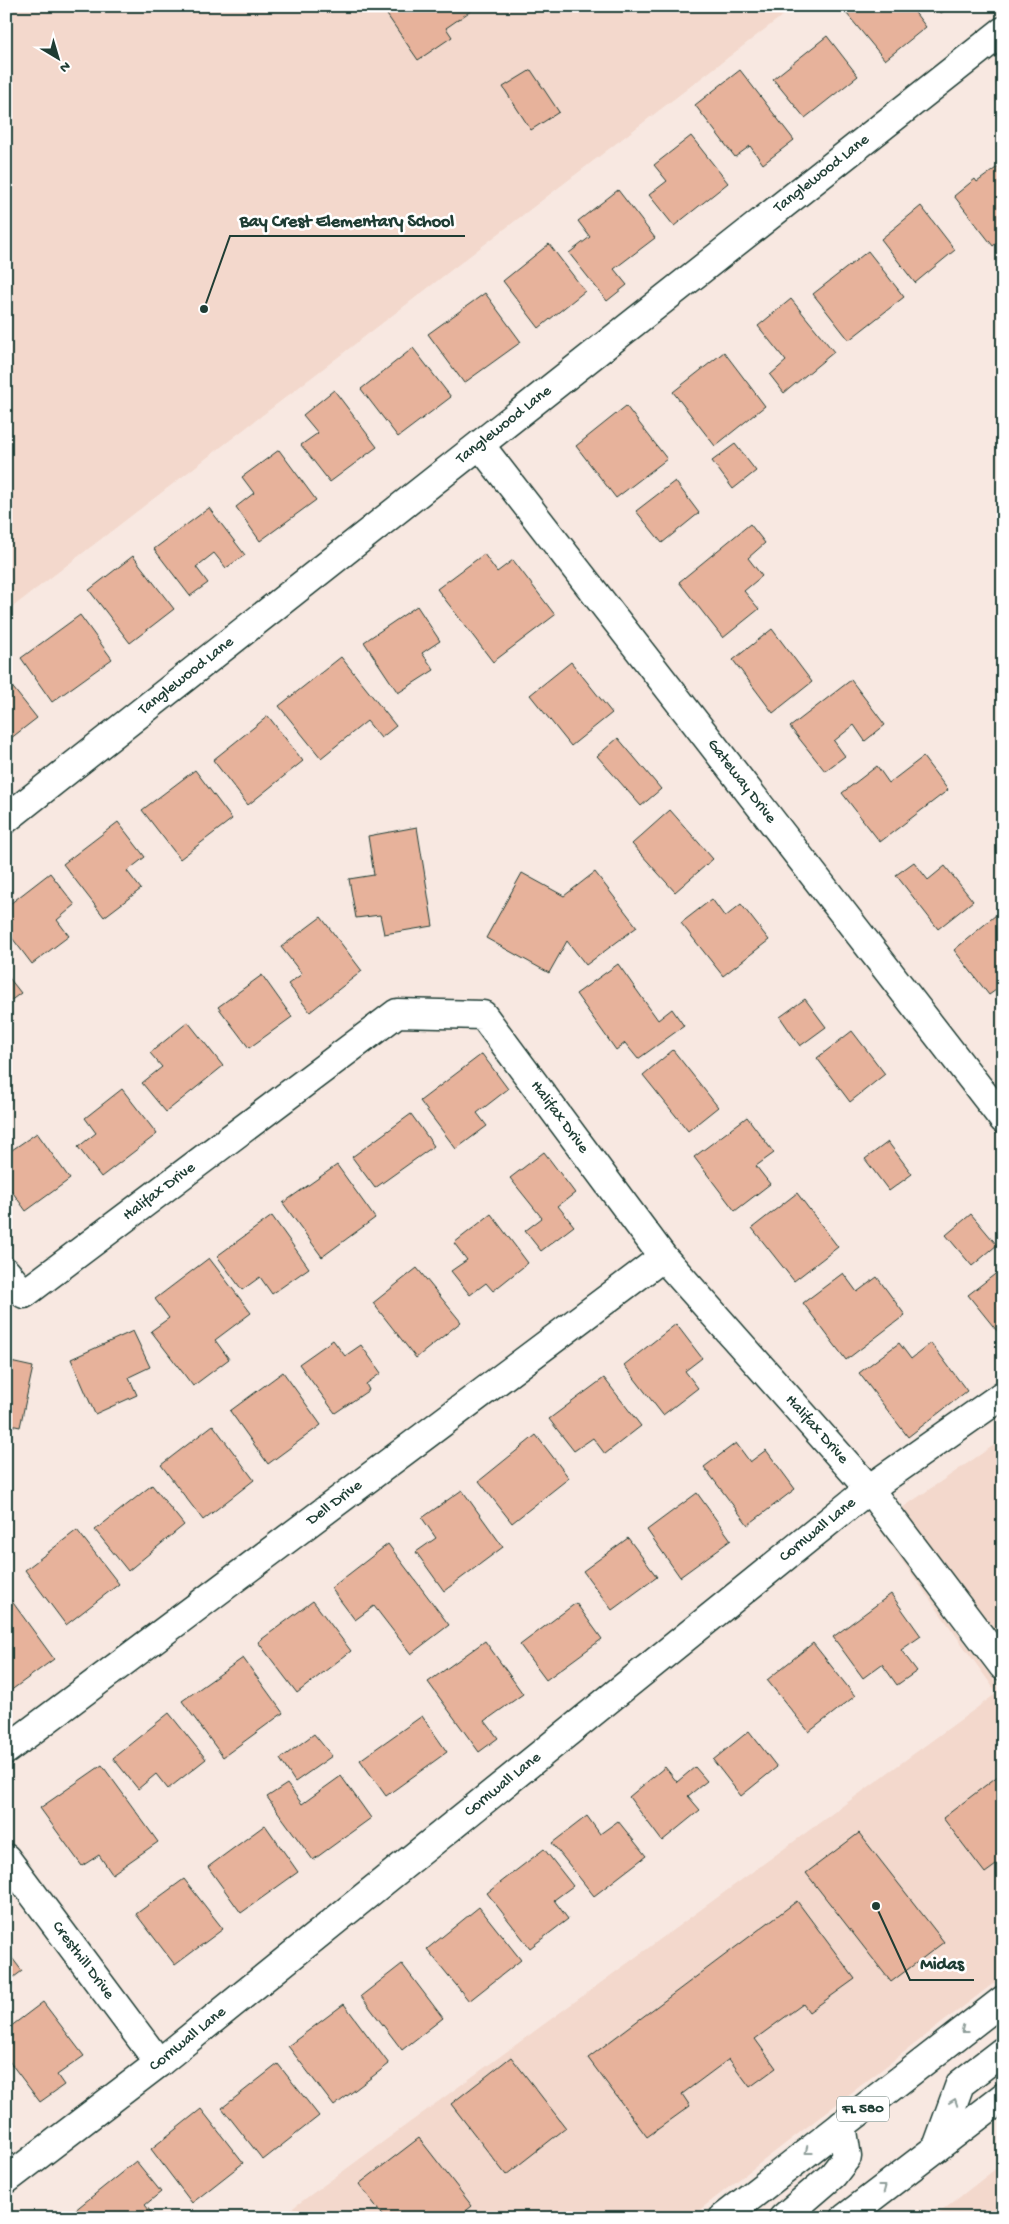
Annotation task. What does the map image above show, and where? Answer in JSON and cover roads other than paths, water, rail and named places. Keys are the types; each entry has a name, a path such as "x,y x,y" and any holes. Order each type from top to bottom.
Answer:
{"street":[{"name":"Tanglewood Lane","path":"6,819 1003,31"},
{"name":"Gateway Drive","path":"480,444 1003,1119"},
{"name":"Halifax Drive","path":"6,1272 24,1294 397,1013 483,1015 663,1257 868,1489 1003,1666"},
{"name":"Dell Drive","path":"6,1750 663,1257"},
{"name":"Cornwall Lane","path":"6,2180 158,2063 868,1489 1003,1395"},
{"name":"Cresthill Drive","path":"6,1858 158,2063"},
{"name":"FL 580","path":"723,2218 1003,2000"},
{"path":"937,2147 960,2084 1003,2051"},
{"path":"845,2218 1003,2097"},
{"path":"783,2218 833,2175 847,2157 842,2125"}],"place":[{"name":"Bay Crest Elementary School","path":"204,309"},
{"name":"Midas","path":"876,1906"}]}
